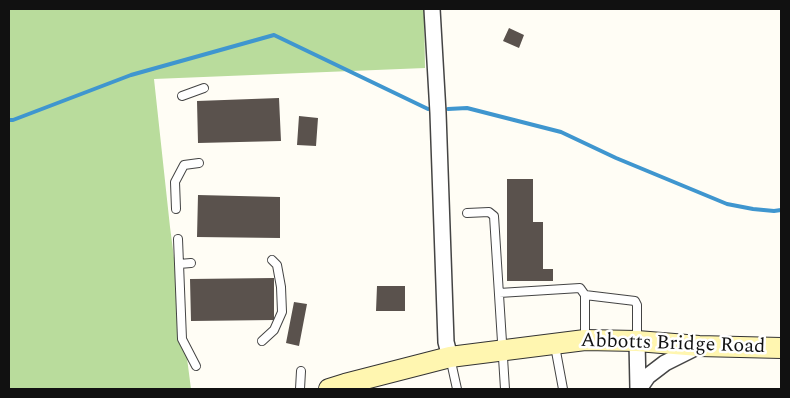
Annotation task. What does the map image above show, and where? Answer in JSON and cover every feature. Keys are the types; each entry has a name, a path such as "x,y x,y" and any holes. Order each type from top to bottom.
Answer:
{"main road":[{"name":"Abbotts Bridge Road","path":"329,389 450,357 585,340 637,340 699,346 781,348"}],"street":[{"path":"432,9 438,113 446,342 450,357"},
{"path":"637,340 639,389"},
{"path":"639,389 648,376 665,363 699,346"}],"lane":[{"path":"182,96 204,88"},
{"path":"176,209 175,182 184,164 199,163"},
{"path":"467,213 489,212 494,216 505,389"},
{"path":"178,239 182,339 196,366"},
{"path":"262,341 274,330 282,312 281,287 277,265 272,260"},
{"path":"179,264 191,263"},
{"path":"499,293 580,288 585,295 585,340"},
{"path":"585,295 635,301 637,305 637,340"},
{"path":"555,344 563,389"},
{"path":"450,357 457,389"},
{"path":"300,389 301,371"}],"green space":[{"path":"9,9 424,9 425,68 154,79 170,227 191,389 9,389"}],"building":[{"path":"509,28 524,35 519,48 503,41"},
{"path":"279,98 281,141 198,143 197,101"},
{"path":"299,116 318,118 316,146 297,145"},
{"path":"507,179 533,179 533,222 543,222 543,269 553,269 553,281 507,281"},
{"path":"198,195 280,197 280,238 197,237"},
{"path":"274,278 274,320 191,321 190,279"},
{"path":"377,286 405,286 405,311 376,311"},
{"path":"294,302 307,304 299,346 286,343"}],"waterway":[{"path":"9,120 131,75 274,35 428,109"},
{"path":"448,109 467,108 561,132 616,158 727,204 753,209 781,210"}]}
